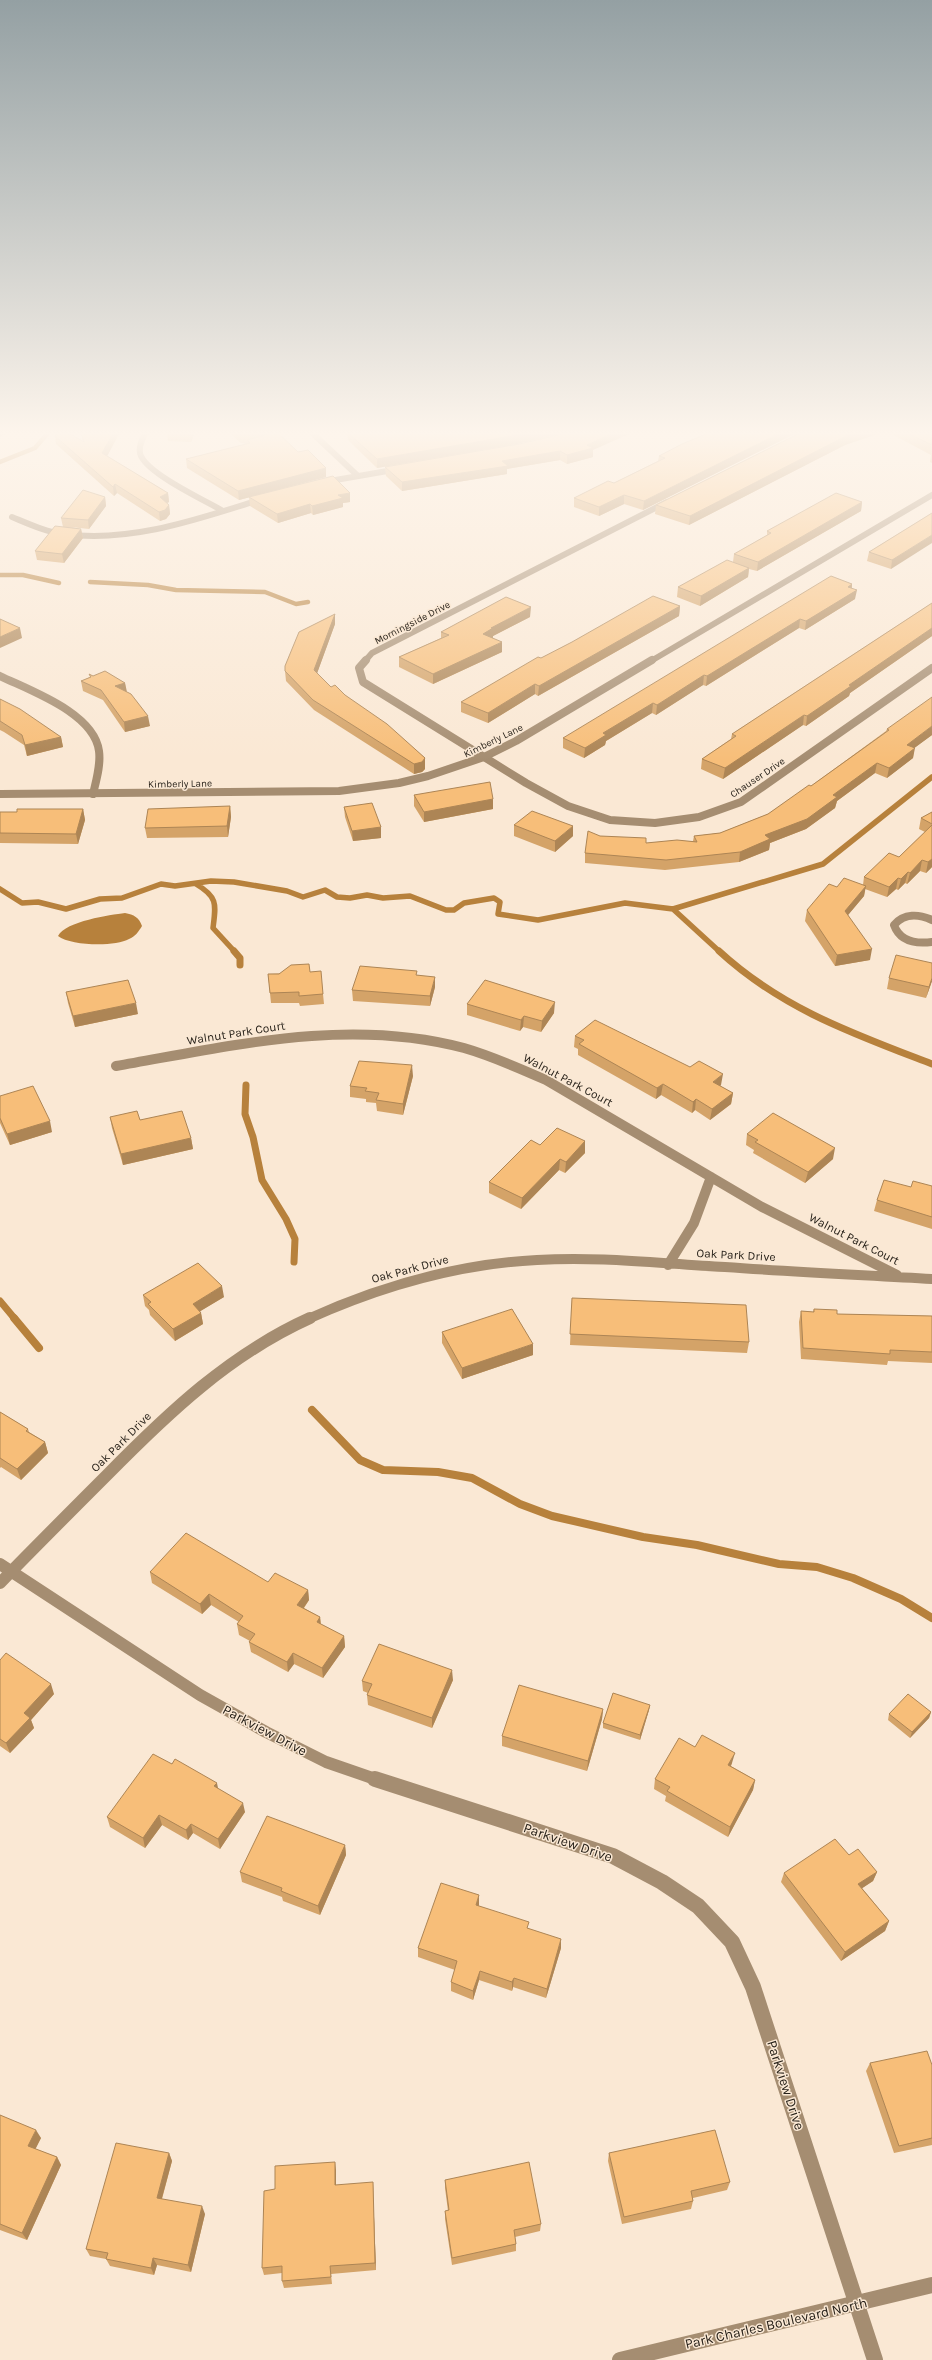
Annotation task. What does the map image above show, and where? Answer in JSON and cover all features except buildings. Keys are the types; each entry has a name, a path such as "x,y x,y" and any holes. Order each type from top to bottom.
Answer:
{"street":[{"name":"Morningside Drive","path":"484,757 363,682 359,668 363,661 387,645 592,540"},
{"name":"Kimberly Lane","path":"0,794 339,791 406,781 456,768 484,757 528,734 856,540"},
{"name":"Chauser Drive","path":"484,757 549,796 587,814 643,823 688,820 712,814 741,802 932,668"},
{"path":"0,676 69,711 83,723 93,736 99,750 93,794"},
{"path":"931,917 906,916 896,921 894,925 898,934 903,938 919,943 932,942"},
{"name":"Walnut Park Court","path":"116,1066 280,1038 323,1034 372,1034 418,1039 464,1048 508,1063 546,1080 762,1207 901,1277"},
{"path":"668,1265 685,1244 694,1227 703,1205 711,1177"},
{"name":"Oak Park Drive","path":"0,1582 6,1567 178,1405 212,1376 259,1344 304,1319 352,1299 407,1281 458,1269 516,1261 585,1259 668,1265 932,1279"},
{"name":"Parkview Drive","path":"6,1567 200,1694 266,1732 326,1762 409,1791 612,1856 662,1882 698,1906 732,1942 753,1987 858,2303 875,2360"},
{"name":"Park Charles Boulevard North","path":"620,2360 932,2284"}],"shaded area":[{"path":"125,913 136,917 142,926 133,937 122,942 104,944 82,943 73,942 58,936 70,926 99,917"}],"waterway":[{"path":"0,575 23,575 59,583"},
{"path":"90,582 148,585 176,590 265,592 296,604 308,602"},
{"path":"673,909 823,864 932,777"},
{"path":"0,889 22,903 38,902 66,909 100,899 122,898 161,884 175,886 211,881 234,882 287,891 303,897 325,890 337,897 350,898 367,895 383,898 410,896 446,910 454,910 464,903 494,898 500,902 498,914 538,920 625,903 673,909"},
{"path":"196,884 212,897 215,907 213,928 235,952"},
{"path":"673,909 720,952"},
{"path":"234,951 240,958 240,965"},
{"path":"719,951 768,989 820,1018 875,1042 932,1064"},
{"path":"246,1085 245,1114 253,1137 262,1180 286,1219 295,1239 294,1262"},
{"path":"0,1301 15,1319"},
{"path":"14,1318 39,1348"},
{"path":"312,1410 360,1460 383,1470 438,1472 472,1478 520,1504 552,1516 643,1537 697,1545 779,1564 817,1567 853,1578 901,1599 932,1618"}]}
